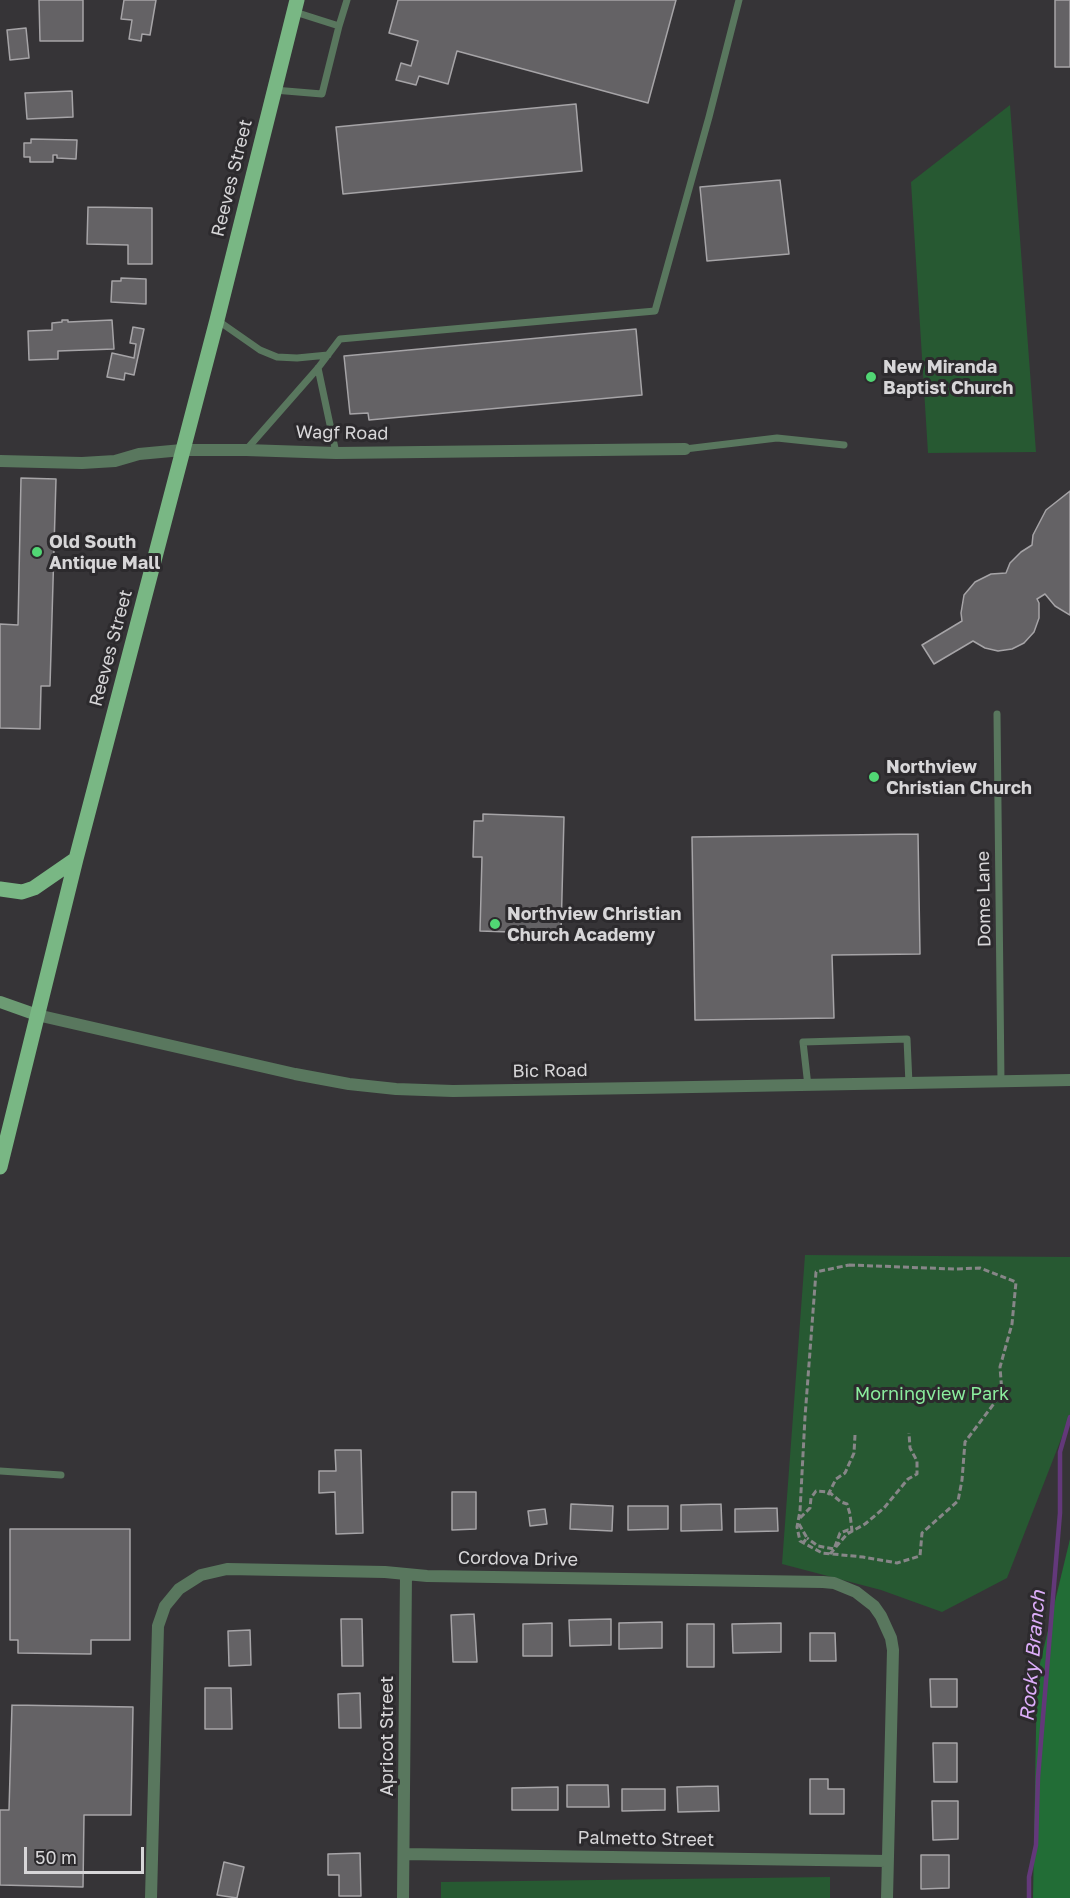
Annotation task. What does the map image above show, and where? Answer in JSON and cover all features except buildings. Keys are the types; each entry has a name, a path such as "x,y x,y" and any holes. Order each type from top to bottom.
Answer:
{"main road":[{"name":"Reeves Street","path":"0,1167 5,1125 37,1014 296,6"},
{"path":"0,889 22,892 34,888 76,859"},
{"path":"0,1002 37,1014"}],"street":[{"name":"Wagf Road","path":"0,461 82,463 115,461 139,454 182,450 336,453 686,449"},
{"name":"Bic Road","path":"37,1014 295,1074 349,1084 396,1089 453,1091 1070,1080"},
{"name":"Cordova Drive","path":"151,1898 156,1637 161,1616 171,1597 189,1581 201,1575 227,1569 450,1576 823,1582 834,1583 856,1592 874,1606 881,1616 887,1626 893,1650 887,1898"},
{"name":"Apricot Street","path":"404,1898 406,1574"},
{"name":"Palmetto Street","path":"404,1854 887,1861"}],"lane":[{"path":"274,90 322,94 347,0"},
{"path":"246,450 318,368 340,339 655,311 739,0"},
{"path":"296,6 339,26"},
{"path":"217,320 260,350 277,357 328,355"},
{"path":"318,368 336,453"},
{"path":"686,449 777,438 844,445"},
{"name":"Dome Lane","path":"997,714 1001,1082"},
{"path":"807,1086 803,1042 907,1039 909,1084"},
{"path":"0,1471 61,1475"}],"path":[{"path":"849,1265 980,1268 1016,1282 1012,1324 1000,1367 1002,1393 965,1442 958,1501 922,1533 920,1556 897,1563 822,1553 803,1543 800,1541 798,1523 816,1272 849,1265"},
{"path":"830,1554 847,1534 865,1524 884,1508 908,1479 916,1474 917,1461 910,1449 909,1432"},
{"path":"828,1493 836,1479 845,1473 854,1454 855,1434"},
{"path":"798,1523 801,1516 810,1508 811,1498 816,1491 828,1493 847,1504 852,1532"},
{"path":"798,1523 807,1538 818,1546 834,1549"},
{"path":"803,1543 807,1538"}],"green space":[{"path":"1010,105 1036,452 928,453 911,182"},
{"name":"Morningview Park","path":"805,1255 1070,1257 1070,1416 1007,1578 942,1612 881,1590 782,1564"},
{"path":"1070,1539 1070,1898 1033,1898 1037,1676"},
{"path":"830,1877 830,1898 441,1898 441,1882"}],"waterway":[{"name":"Rocky Branch","path":"1029,1898 1029,1877 1036,1845 1038,1777 1060,1513 1060,1452 1070,1417"}],"place":[{"name":"New Miranda Baptist Church","path":"871,377"},
{"name":"Old South Antique Mall","path":"37,552"},
{"name":"Northview Christian Church","path":"874,777"},
{"name":"Northview Christian Church Academy","path":"495,924"}]}
